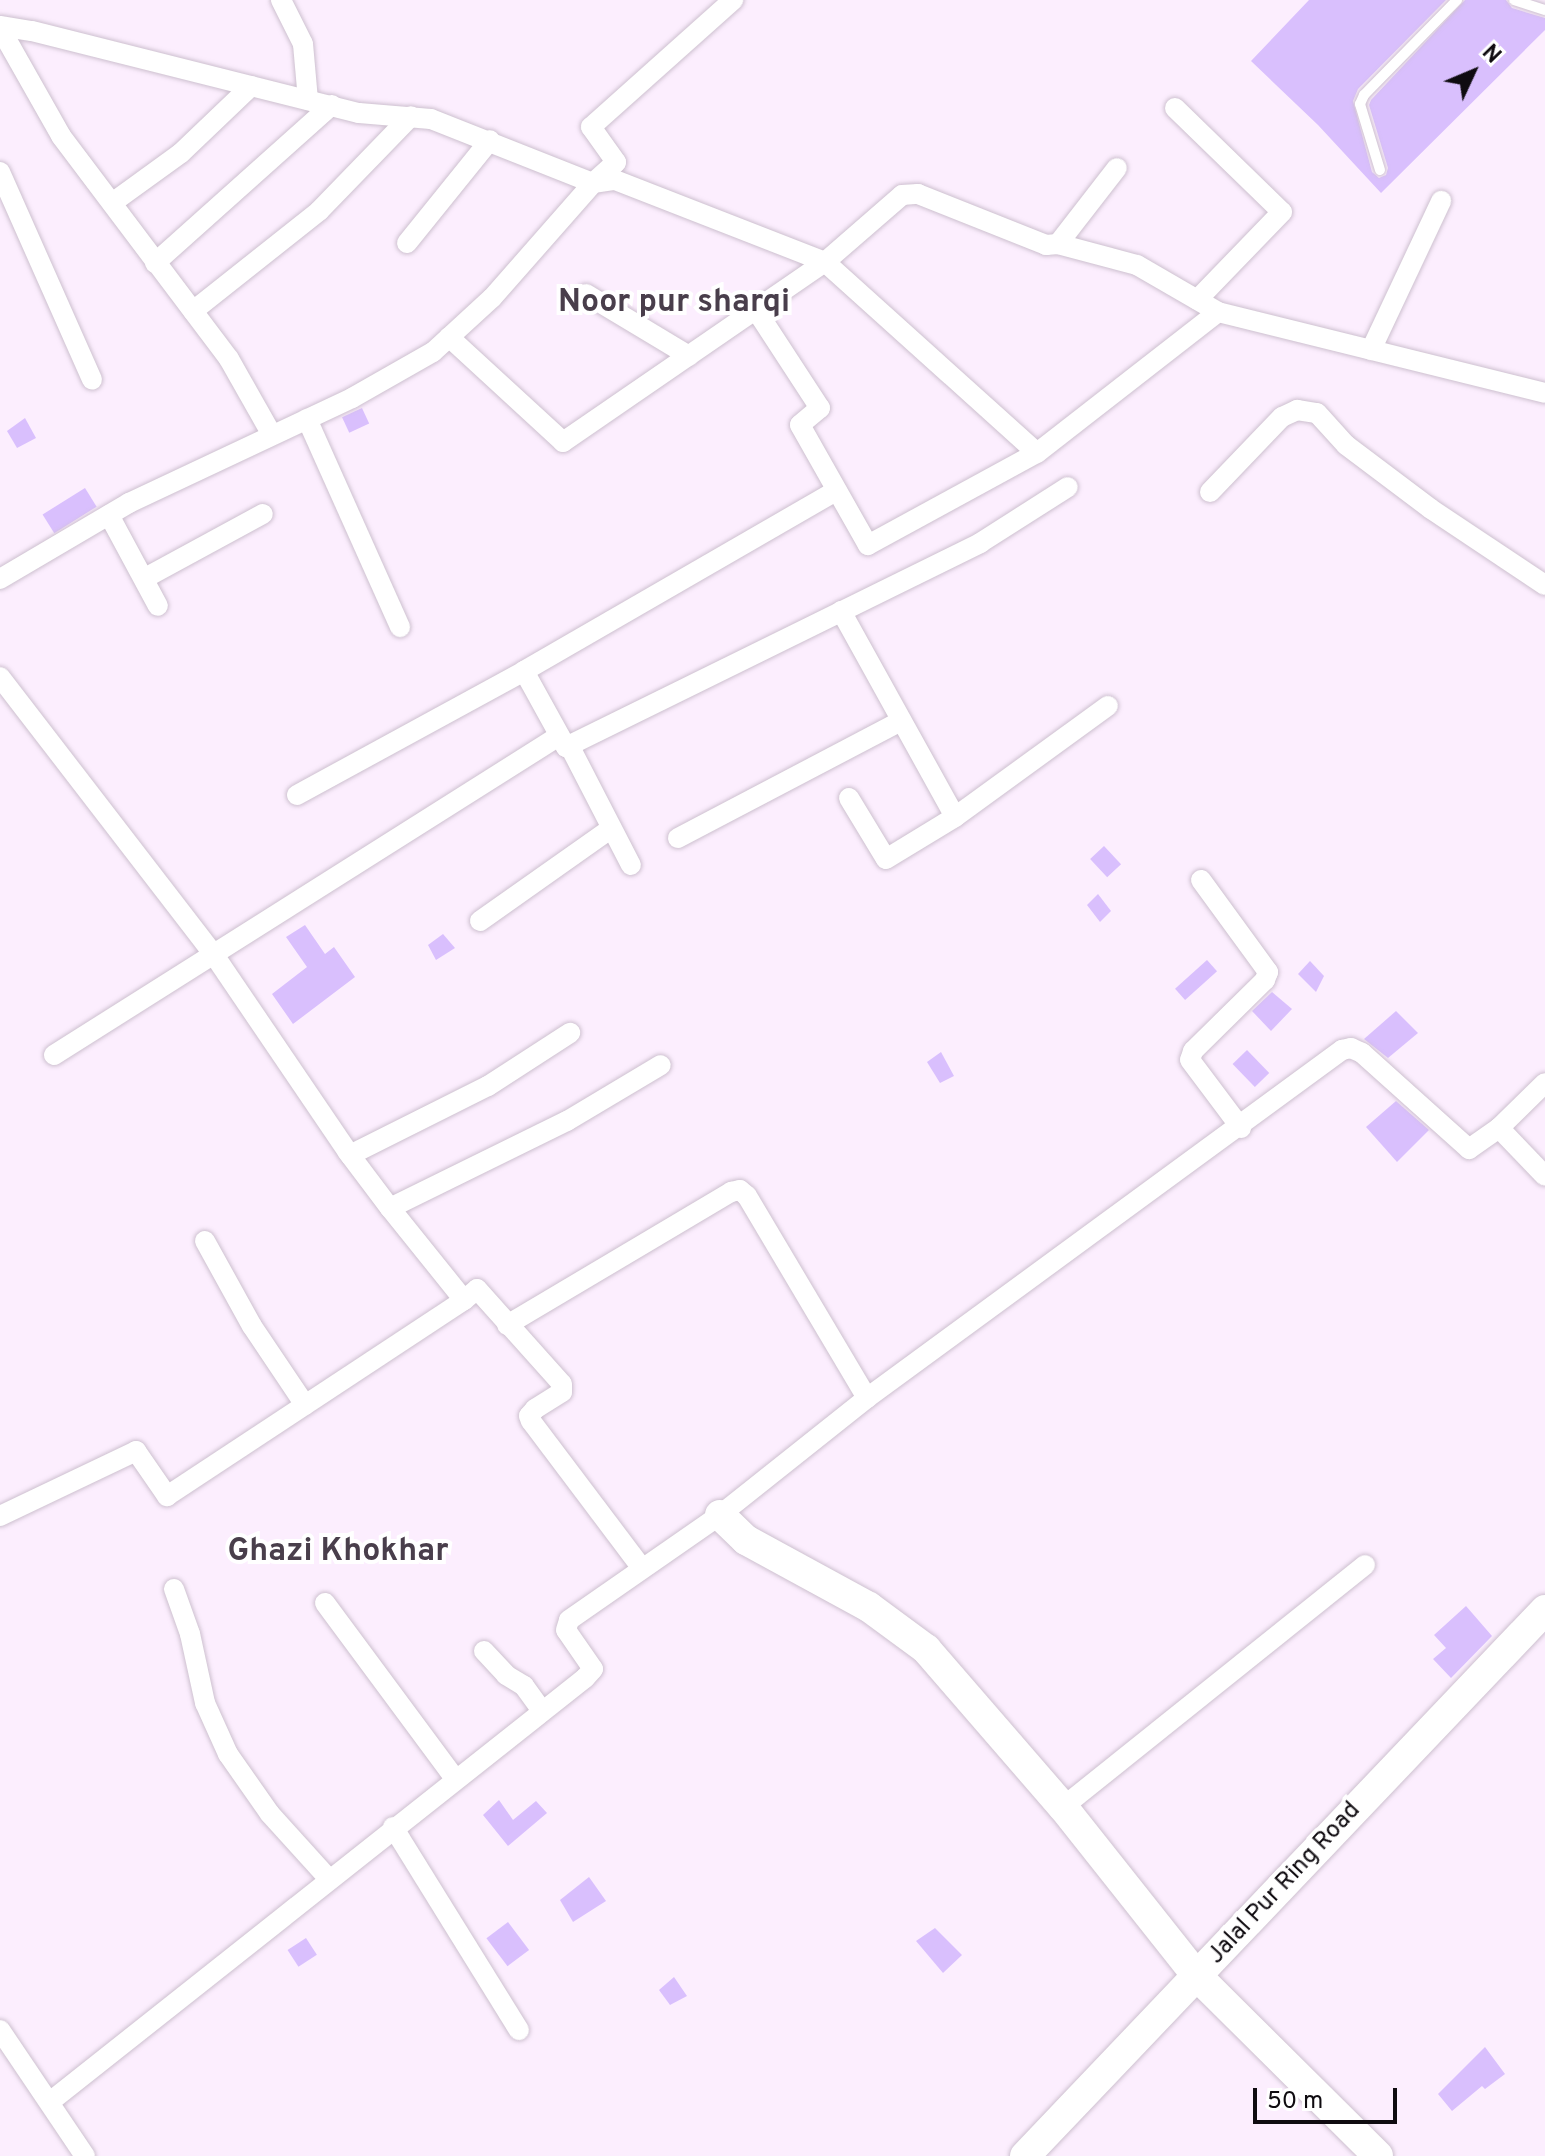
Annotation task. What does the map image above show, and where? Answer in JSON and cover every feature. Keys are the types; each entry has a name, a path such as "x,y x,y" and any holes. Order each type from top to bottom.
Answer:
{"street":[{"path":"281,0 303,44 308,100"},
{"path":"0,579 109,515 307,419 433,352 492,298 617,160 591,127 733,0"},
{"path":"0,27 359,113 411,116 490,140 593,183 615,180 825,262 1037,453"},
{"path":"0,27 61,136 229,359 272,435"},
{"path":"112,203 181,153 251,86"},
{"path":"155,263 332,105"},
{"path":"1175,108 1282,212 1197,300"},
{"path":"193,311 319,211 411,116"},
{"path":"407,243 490,140"},
{"path":"1058,244 1117,168"},
{"path":"0,172 92,380"},
{"path":"449,337 563,442 825,262 902,195 910,194 1046,245 1058,244 1137,265 1218,312 1545,393"},
{"path":"1371,350 1441,201"},
{"path":"586,294 689,356"},
{"path":"756,310 820,408 800,425 868,545 1037,453 1218,312"},
{"path":"1210,492 1282,417 1297,410 1317,413 1346,445 1545,585"},
{"path":"307,419 400,627"},
{"path":"54,1055 564,741 980,543 1068,487"},
{"path":"297,795 524,671 836,491"},
{"path":"145,578 263,514"},
{"path":"109,515 158,606"},
{"path":"841,611 955,817"},
{"path":"524,671 631,865"},
{"path":"0,677 214,955 350,1155 464,1300"},
{"path":"849,798 886,859 955,817 1108,706"},
{"path":"678,838 901,721"},
{"path":"480,921 612,828"},
{"path":"1201,880 1268,972 1265,980 1193,1051 1190,1060 1241,1128"},
{"path":"350,1155 488,1086 570,1033"},
{"path":"51,2101 593,1669 566,1630 569,1620 641,1567 720,1515 867,1398 1241,1128 1342,1050 1351,1048 1362,1053 1464,1148 1473,1147 1499,1128 1545,1083"},
{"path":"390,1208 567,1121 661,1065"},
{"path":"1499,1128 1545,1176"},
{"path":"507,1325 731,1192 740,1190 747,1196 867,1398"},
{"path":"205,1241 252,1326 305,1405"},
{"path":"0,1516 136,1451 167,1496 477,1289 564,1389 535,1409 529,1416 531,1421 641,1567"},
{"path":"720,1515 746,1540 869,1607 926,1649 1063,1807 1197,1976 1378,2156"},
{"path":"1063,1807 1365,1565"},
{"path":"174,1589 190,1634 205,1703 228,1754 270,1814 328,1878"},
{"path":"325,1603 455,1779"},
{"name":"Jalal Pur Ring Road","path":"1025,2156 1545,1610"},
{"path":"484,1651 506,1675 524,1686 542,1711"},
{"path":"393,1827 519,2030"},
{"path":"0,2030 51,2101 85,2156"}],"lane":[{"path":"1380,170 1360,104 1364,95 1457,0"},
{"path":"1514,0 1545,10"}],"building":[{"path":"1309,0 1446,0 1358,89 1353,101 1372,172 1379,178 1386,175 1388,168 1369,105 1371,100 1465,0 1506,0 1512,8 1545,18 1545,30 1381,193 1318,125 1251,61"},
{"path":"362,408 369,423 349,433 342,417"},
{"path":"25,418 36,438 17,448 7,431"},
{"path":"85,488 97,507 54,533 43,514"},
{"path":"1104,846 1121,864 1107,877 1090,859"},
{"path":"1098,894 1111,911 1100,922 1087,905"},
{"path":"305,925 325,954 334,947 355,977 293,1024 272,994 307,967 286,937"},
{"path":"443,934 455,948 436,960 428,945"},
{"path":"1207,960 1217,971 1185,1000 1175,989"},
{"path":"1310,961 1324,976 1316,992 1298,974"},
{"path":"1272,992 1292,1009 1271,1031 1252,1011"},
{"path":"1396,1011 1418,1033 1388,1058 1364,1039"},
{"path":"1247,1050 1269,1073 1255,1087 1233,1064"},
{"path":"941,1052 954,1076 940,1083 927,1062"},
{"path":"1396,1101 1429,1130 1397,1162 1366,1127"},
{"path":"1466,1606 1492,1636 1451,1678 1433,1659 1446,1648 1434,1635"},
{"path":"499,1800 513,1820 536,1801 547,1813 508,1846 483,1815"},
{"path":"589,1877 606,1901 573,1922 560,1900"},
{"path":"508,1922 529,1950 508,1966 486,1938"},
{"path":"935,1928 962,1955 943,1973 916,1941"},
{"path":"306,1938 317,1955 298,1967 288,1950"},
{"path":"674,1977 687,1996 670,2005 659,1990"},
{"path":"1485,2047 1505,2074 1485,2089 1482,2086 1452,2111 1438,2094"}],"district":[{"name":"Noor pur sharqi","path":"674,303"},
{"name":"Ghazi Khokhar","path":"338,1552"}]}
